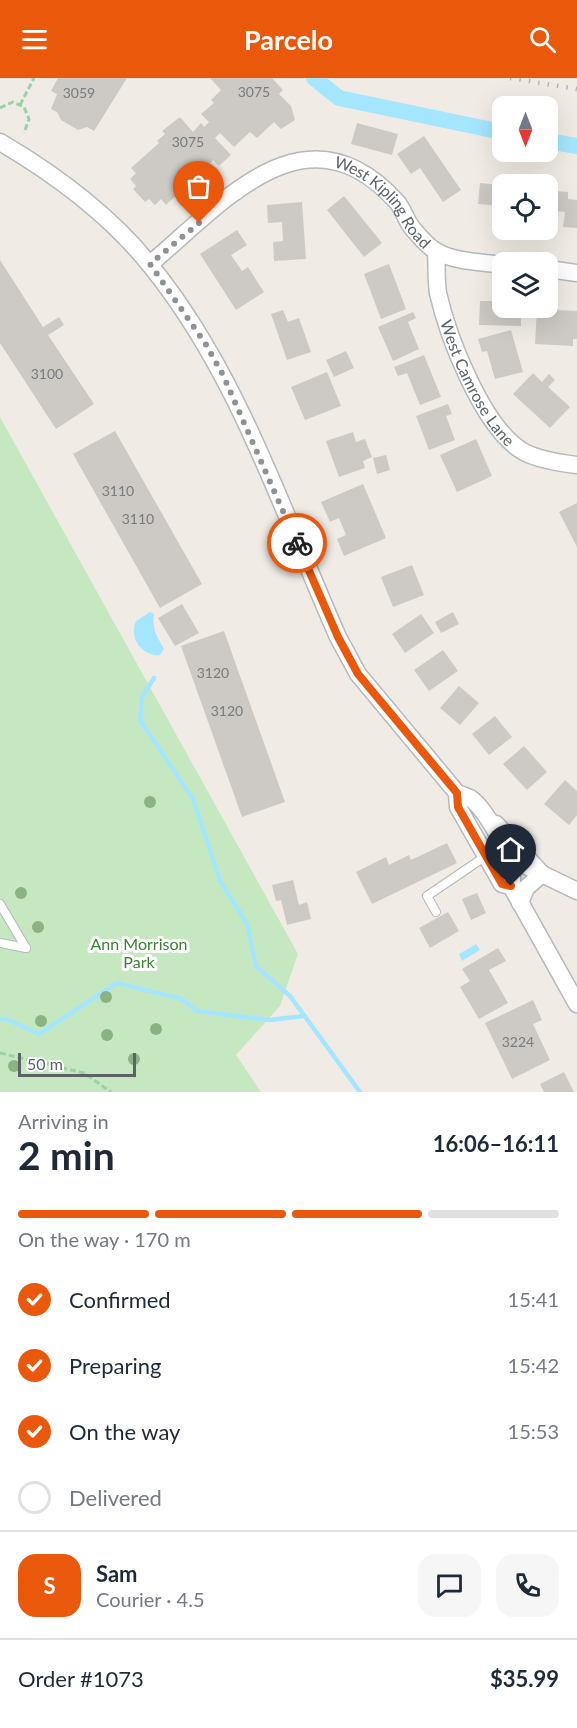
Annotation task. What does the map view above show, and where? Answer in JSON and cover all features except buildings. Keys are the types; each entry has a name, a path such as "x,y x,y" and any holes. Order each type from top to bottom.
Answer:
{"street":[{"path":"0,142 37,164 77,193 150,264 205,343 223,375 338,637 358,674 457,793 470,798 542,874"},
{"name":"West Kipling Road","path":"150,264 254,178 290,161 328,160 350,165 374,179 399,204 412,227 436,252 470,261 492,264"},
{"name":"West Camrose Lane","path":"436,252 438,291 454,351 495,425 523,451 555,463 577,465"},
{"path":"558,270 577,273"},
{"path":"457,793 458,807 502,884 511,886"},
{"path":"488,817 507,857 513,879 511,886 577,1004"},
{"path":"475,835 507,857 577,891"},
{"path":"520,903 526,888 542,874"}],"lane":[{"path":"436,912 427,896 486,856"},
{"path":"0,904 26,948 0,943"}],"path":[{"path":"20,105 34,78"},
{"path":"0,108 7,103 20,105 29,118 24,133"},
{"path":"0,1053 84,1073 111,1092"}],"green space":[{"name":"Ann Morrison Park","path":"0,417 298,954 280,1006 236,1055 261,1092 0,1092"}],"water":[{"path":"150,612 154,614 154,629 164,649 160,655 143,650 134,634 136,621"},
{"path":"476,944 480,950 462,961 459,954"}],"waterway":[{"path":"314,78 339,98 492,130"},
{"path":"558,143 577,146"},
{"path":"154,678 142,697 140,720 193,799 220,881 247,924 256,966 290,996 360,1092"},
{"path":"0,1019 6,1019 39,1034 117,983 182,999 197,1011 269,1020 304,1016"}],"railway":[{"path":"510,78 577,89"}],"way so far":[{"path":"199,223 150,264 187,315 223,375 297,543"}],"route":[{"path":"297,543 338,637 358,674 457,793 458,807 502,884 511,886"}]}
